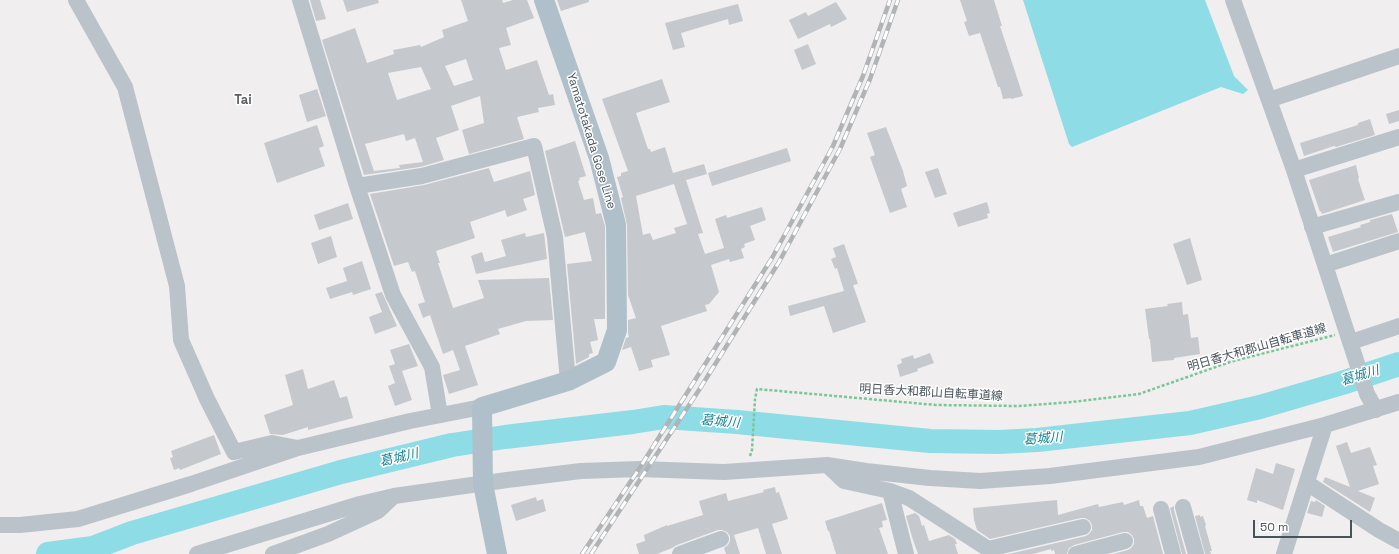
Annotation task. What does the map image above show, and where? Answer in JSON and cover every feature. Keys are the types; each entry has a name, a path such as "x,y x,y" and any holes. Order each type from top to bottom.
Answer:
{"main road":[{"name":"Yamatotakada Gose Line","path":"482,413 568,382 606,362 617,330 616,225 598,158 544,0"},
{"path":"482,413 483,478 497,554"}],"street":[{"path":"76,0 125,87 177,286 181,340 207,400 234,452 272,443 298,448"},
{"path":"300,0 356,186 393,295 432,367 440,415"},
{"path":"1233,0 1294,170 1368,394 1376,410"},
{"path":"1269,100 1399,56"},
{"path":"1294,170 1399,137"},
{"path":"356,186 422,176 534,146 555,237 568,382"},
{"path":"1312,227 1399,202"},
{"path":"1325,265 1399,241"},
{"path":"1350,341 1399,326"},
{"path":"197,554 360,504 483,478 581,471 639,469 724,472 827,465 930,478 980,481 1050,476 1199,457 1325,425 1399,402"},
{"path":"0,525 20,525 78,519 191,484 298,448 360,432 440,415 482,413"},
{"path":"1284,554 1325,425"},
{"path":"827,465 844,481 890,491 909,498 988,549 1083,527"},
{"path":"1307,483 1379,530 1399,541"},
{"path":"890,491 906,554"},
{"path":"273,554 328,534 378,512 394,496"},
{"path":"1183,507 1196,554"},
{"path":"1161,509 1173,554"},
{"path":"680,554 721,539"},
{"path":"1076,554 1125,541"}],"path":[{"name":"明日香大和郡山自転車道線","path":"752,450 757,389 936,405 1019,406 1072,402 1139,394 1230,362 1350,341"}],"water":[{"path":"1023,0 1205,0 1234,76 1248,90 1243,94 1221,87 1072,147 1069,144"}],"building":[{"path":"310,0 320,0 326,19 316,21"},
{"path":"343,0 378,0 379,3 347,12"},
{"path":"461,0 502,0 503,3 513,0 527,0 534,18 506,28 511,45 499,48 506,70 537,60 549,95 553,94 555,105 538,108 539,112 517,117 524,139 469,154 462,130 484,123 480,96 451,106 459,130 436,138 444,160 420,167 364,175 322,40 355,28 367,63 394,54 393,50 420,45 421,47 444,37 442,30 468,21","holes":["466,59 473,80 454,86 445,66","421,67 431,89 397,100 388,73","404,134 406,141 415,138 423,162 399,165 400,168 374,171 365,144"]},
{"path":"557,0 589,0 589,2 561,11"},
{"path":"960,0 994,0 1002,26 1000,26 1023,96 1003,99 980,33 969,36 964,22 967,21"},
{"path":"836,2 847,19 831,27 830,24 798,39 789,20 806,12 808,16"},
{"path":"738,4 743,21 729,25 728,19 681,33 685,47 673,50 665,23"},
{"path":"808,44 816,64 802,70 794,50"},
{"path":"662,79 670,102 636,113 648,149 650,149 651,152 665,147 673,173 704,164 707,174 686,180 703,233 698,234 705,254 724,248 715,219 726,215 727,218 762,207 766,220 750,226 755,240 744,244 745,247 741,249 744,258 730,262 729,259 711,265 719,292 709,304 705,305 707,311 661,326 670,355 651,360 653,367 639,371 631,347 622,350 626,338 629,337 628,320 636,318 628,295 627,225 621,198 623,197 617,177 621,176 621,173 628,171 602,99","holes":["674,184 687,224 674,228 676,233 653,240 650,233 643,235 636,196"]},
{"path":"317,89 326,116 307,122 299,95"},
{"path":"1399,110 1399,121 1389,124 1386,114"},
{"path":"1370,119 1375,135 1304,156 1300,143 1358,125 1358,123"},
{"path":"317,125 324,146 319,148 325,166 277,183 264,143"},
{"path":"886,127 903,171 907,186 901,189 907,207 890,213 870,157 875,155 867,133"},
{"path":"575,141 586,176 579,178 580,180 578,181 584,200 593,198 596,214 601,213 605,226 605,319 594,319 598,340 590,342 593,353 589,354 589,357 576,364 567,264 592,261 585,232 565,237 545,151"},
{"path":"787,148 791,161 712,186 708,173"},
{"path":"1356,165 1358,179 1365,200 1322,214 1309,180"},
{"path":"489,168 494,182 530,171 535,195 523,199 527,210 507,217 505,210 470,222 475,238 436,251 440,263 438,263 453,308 484,298 478,280 549,278 553,320 526,321 498,329 500,334 465,346 478,385 449,394 443,375 460,370 453,350 443,354 430,315 423,318 418,304 425,302 415,271 412,272 408,262 394,266 370,194 424,185"},
{"path":"938,168 947,194 935,198 925,172"},
{"path":"987,202 990,213 987,214 988,218 958,227 953,213"},
{"path":"348,203 353,219 319,230 314,215"},
{"path":"1392,214 1398,232 1333,252 1328,237 1361,227 1360,225 1370,222 1370,220"},
{"path":"525,233 526,237 544,233 547,259 476,274 471,256 482,252 485,262 506,256 501,240"},
{"path":"331,236 337,257 318,264 311,243"},
{"path":"1190,238 1202,280 1187,285 1173,244"},
{"path":"844,244 858,284 853,285 866,322 833,333 824,306 790,316 788,306 844,291 837,268 835,269 831,259 836,257 833,248"},
{"path":"362,261 371,289 353,295 352,292 330,299 326,288 347,281 343,268"},
{"path":"382,292 397,326 375,334 369,317 382,312 375,294"},
{"path":"1182,302 1183,315 1188,314 1191,338 1198,337 1200,354 1174,358 1174,360 1152,362 1145,309 1168,306 1167,304"},
{"path":"409,344 418,366 402,371 412,400 395,406 388,386 395,383 389,366 395,364 390,350"},
{"path":"930,353 934,363 917,369 918,371 900,377 897,365 902,363 901,359 913,355 914,359"},
{"path":"303,369 308,389 334,380 340,398 347,396 353,418 308,430 308,427 283,435 270,434 264,415 293,405 285,375"},
{"path":"214,435 221,454 180,470 179,468 174,470 170,458 173,457 171,451"},
{"path":"1347,442 1351,453 1370,447 1377,465 1373,466 1379,484 1358,491 1375,498 1370,512 1323,482 1325,477 1350,487 1336,446"},
{"path":"1276,463 1295,469 1283,510 1257,500 1257,503 1247,500 1256,468 1273,474"},
{"path":"775,487 776,493 779,492 788,519 772,524 782,554 766,554 758,528 734,535 740,554 726,554 724,548 730,541 730,536 727,532 718,530 657,554 639,554 636,544 645,541 644,535 667,525 703,515 699,501 726,493 728,501 764,492 763,490"},
{"path":"536,497 537,501 543,499 546,511 516,521 511,505"},
{"path":"1057,500 1058,515 1098,504 1099,507 1123,502 1124,505 1139,500 1140,506 1143,506 1147,518 1153,516 1163,554 1113,554 1128,550 1134,544 1132,535 1128,532 1123,532 1074,545 1069,548 1067,554 1055,554 1054,550 1051,551 1051,549 1033,554 1009,554 1086,536 1092,530 1092,525 1090,521 1085,518 990,539 977,530 973,508"},
{"path":"1316,500 1325,506 1322,517 1307,513 1311,501 1315,502"},
{"path":"882,503 887,520 882,521 883,527 879,528 888,554 836,554 825,521"},
{"path":"1174,506 1186,554 1182,554 1170,508"},
{"path":"915,513 919,516 922,526 924,525 929,541 949,535 955,539 958,554 918,554 906,516"},
{"path":"1200,515 1200,517 1203,516 1206,525 1212,551 1210,551 1211,554 1205,554 1195,516"}],"waterway":[{"name":"葛城川","path":"48,554 93,548 132,533 341,472 452,445 505,437 664,417 737,422 930,441 999,442 1037,440 1190,423 1260,407 1342,383 1399,364"}],"railway":[{"path":"582,554 639,469 772,258 833,146 863,76 890,0"},
{"path":"591,554 699,390 779,262 840,149 870,79 898,0"}],"district":[{"name":"Tai","path":"243,100"}]}
